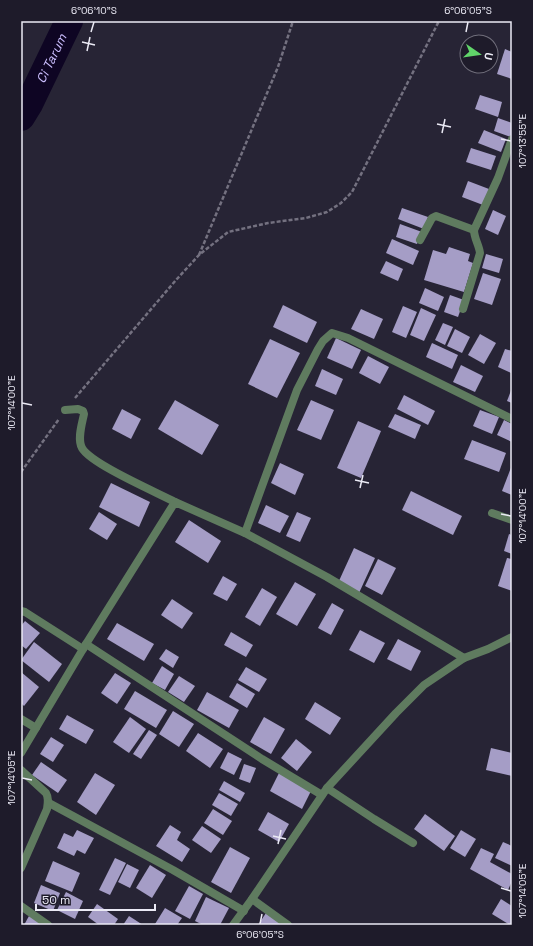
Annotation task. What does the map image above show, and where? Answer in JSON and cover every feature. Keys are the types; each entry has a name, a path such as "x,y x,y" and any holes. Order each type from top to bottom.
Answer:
{"street":[{"path":"463,309 480,253 474,235 474,230 498,178 512,139"},
{"path":"420,240 432,218 436,216 474,230"},
{"path":"245,532 297,390 318,349 323,341 332,333 348,338 512,419"},
{"path":"65,410 78,409 83,412 80,441 81,447 99,464 175,502 245,532 327,577 464,658"},
{"path":"21,753 84,646 175,502"},
{"path":"492,513 512,520"},
{"path":"21,611 84,646 262,759 322,795"},
{"path":"233,925 327,788 396,712 424,685 464,658 488,649 512,637"},
{"path":"21,719 36,728"},
{"path":"21,770 46,793 48,803 48,808 21,868"},
{"path":"327,788 412,843"},
{"path":"48,803 173,870 244,911"},
{"path":"252,899 288,925"},
{"path":"21,906 48,925"}],"path":[{"path":"199,255 278,68 293,21"},
{"path":"21,472 65,410 199,255 228,232 268,223 306,218 327,212 341,203 352,192 439,21"}],"building":[{"path":"505,49 512,52 512,79 497,74 499,74 499,68"},
{"path":"480,95 502,102 498,117 475,109"},
{"path":"498,118 512,123 511,137 494,131"},
{"path":"484,130 506,139 501,152 478,143"},
{"path":"471,148 496,156 491,170 466,162"},
{"path":"468,181 489,189 483,205 462,197"},
{"path":"402,208 428,217 424,229 398,219"},
{"path":"493,210 506,216 498,235 485,229"},
{"path":"400,224 422,232 417,244 396,237"},
{"path":"392,239 419,251 413,265 386,253"},
{"path":"449,247 470,254 468,261 473,263 464,292 424,280 433,250 446,254"},
{"path":"486,254 503,259 499,273 482,268"},
{"path":"386,261 403,269 398,281 380,273"},
{"path":"483,273 501,279 492,305 474,299"},
{"path":"425,288 444,297 438,311 419,303"},
{"path":"450,295 464,300 458,317 444,312"},
{"path":"283,305 317,322 307,343 273,327"},
{"path":"403,306 417,312 406,338 392,332"},
{"path":"421,308 436,315 424,341 410,335"},
{"path":"361,309 383,319 374,339 351,329"},
{"path":"443,323 453,327 445,345 435,340"},
{"path":"455,329 470,337 462,353 447,346"},
{"path":"480,334 496,343 484,364 468,355"},
{"path":"336,338 361,350 352,369 327,358"},
{"path":"270,339 300,353 277,398 248,384"},
{"path":"432,343 458,355 452,369 426,357"},
{"path":"505,349 512,351 511,373 498,367"},
{"path":"368,356 389,367 380,384 359,373"},
{"path":"461,365 483,376 475,392 453,382"},
{"path":"322,369 343,379 336,395 315,386"},
{"path":"512,388 512,403 507,401"},
{"path":"404,395 435,411 428,425 397,409"},
{"path":"175,400 219,425 202,455 158,429"},
{"path":"311,400 334,410 321,440 297,430"},
{"path":"122,409 141,419 131,439 112,429"},
{"path":"480,410 499,417 492,434 473,426"},
{"path":"395,414 421,425 415,439 388,427"},
{"path":"504,420 512,424 512,442 497,435"},
{"path":"358,421 381,431 361,478 337,468"},
{"path":"472,440 506,453 499,472 464,459"},
{"path":"280,463 304,474 295,495 271,483"},
{"path":"512,465 512,495 502,491"},
{"path":"111,483 150,502 139,527 99,507"},
{"path":"411,491 462,516 453,535 402,510"},
{"path":"266,505 289,516 280,533 258,523"},
{"path":"99,512 117,524 107,540 89,529"},
{"path":"297,512 311,518 300,542 286,536"},
{"path":"189,520 221,541 208,563 175,542"},
{"path":"509,534 512,535 512,554 504,551"},
{"path":"354,548 375,558 359,593 338,583"},
{"path":"507,558 512,559 512,591 498,586"},
{"path":"378,559 396,568 382,595 365,586"},
{"path":"223,576 237,584 227,601 213,594"},
{"path":"295,582 316,594 297,626 276,614"},
{"path":"262,588 277,597 260,626 245,617"},
{"path":"172,599 193,613 182,629 161,615"},
{"path":"332,603 344,610 331,635 318,628"},
{"path":"25,621 40,633 26,649 21,645 21,626"},
{"path":"117,623 154,644 144,661 107,639"},
{"path":"360,630 385,643 374,663 349,650"},
{"path":"231,632 253,645 246,657 224,645"},
{"path":"398,639 421,651 411,671 387,659"},
{"path":"34,642 62,664 49,682 21,660"},
{"path":"166,649 179,657 173,668 159,659"},
{"path":"162,666 174,674 165,690 152,683"},
{"path":"246,667 267,679 259,692 238,680"},
{"path":"21,672 39,687 24,706 21,703"},
{"path":"115,673 131,683 117,704 101,693"},
{"path":"179,676 195,686 184,702 168,692"},
{"path":"237,683 255,694 247,708 229,697"},
{"path":"135,691 167,710 156,728 124,709"},
{"path":"207,692 239,710 229,728 197,710"},
{"path":"315,702 341,718 330,735 305,719"},
{"path":"173,711 194,724 179,747 159,734"},
{"path":"67,715 94,730 86,744 59,729"},
{"path":"130,717 146,729 129,753 113,742"},
{"path":"264,717 285,729 271,754 250,742"},
{"path":"149,730 157,735 141,759 133,754"},
{"path":"198,733 223,749 210,768 186,751"},
{"path":"51,737 64,745 53,762 40,754"},
{"path":"296,739 312,752 297,771 281,758"},
{"path":"491,748 512,753 512,776 486,770"},
{"path":"228,752 242,759 234,775 220,768"},
{"path":"41,762 67,780 58,793 32,775"},
{"path":"244,764 256,768 250,783 239,779"},
{"path":"95,773 115,785 96,815 77,802"},
{"path":"279,773 311,791 302,809 270,791"},
{"path":"224,781 245,793 240,802 219,790"},
{"path":"219,793 238,804 231,816 212,805"},
{"path":"213,809 232,821 223,835 204,823"},
{"path":"268,812 289,824 279,842 258,830"},
{"path":"425,814 455,836 444,851 414,829"},
{"path":"170,825 181,832 177,840 190,849 182,862 156,846"},
{"path":"202,826 221,839 211,853 192,840"},
{"path":"77,830 94,838 85,854 77,850 74,856 57,848 64,833 73,837"},
{"path":"461,830 476,839 465,857 450,848"},
{"path":"503,842 512,846 512,866 495,858"},
{"path":"230,847 250,858 231,893 211,882"},
{"path":"481,848 494,854 490,862 512,874 512,881 508,890 470,869"},
{"path":"115,858 126,863 110,895 99,890"},
{"path":"53,861 80,873 72,892 45,881"},
{"path":"127,864 139,870 130,888 118,882"},
{"path":"150,865 166,875 152,898 136,888"},
{"path":"41,885 60,893 53,911 34,903"},
{"path":"189,886 203,894 190,919 175,911"},
{"path":"66,892 83,901 75,919 57,910"},
{"path":"206,897 229,908 220,925 203,925 195,921"},
{"path":"501,899 512,906 512,925 492,914"},
{"path":"97,904 118,919 114,925 99,925 88,917"},
{"path":"165,908 182,918 177,925 155,924"},
{"path":"266,913 284,925 258,925"},
{"path":"29,916 46,925 24,925"},
{"path":"129,916 143,925 123,925"}],"waterway":[{"name":"Ci Tarum","path":"21,117 29,104 69,21"}]}
